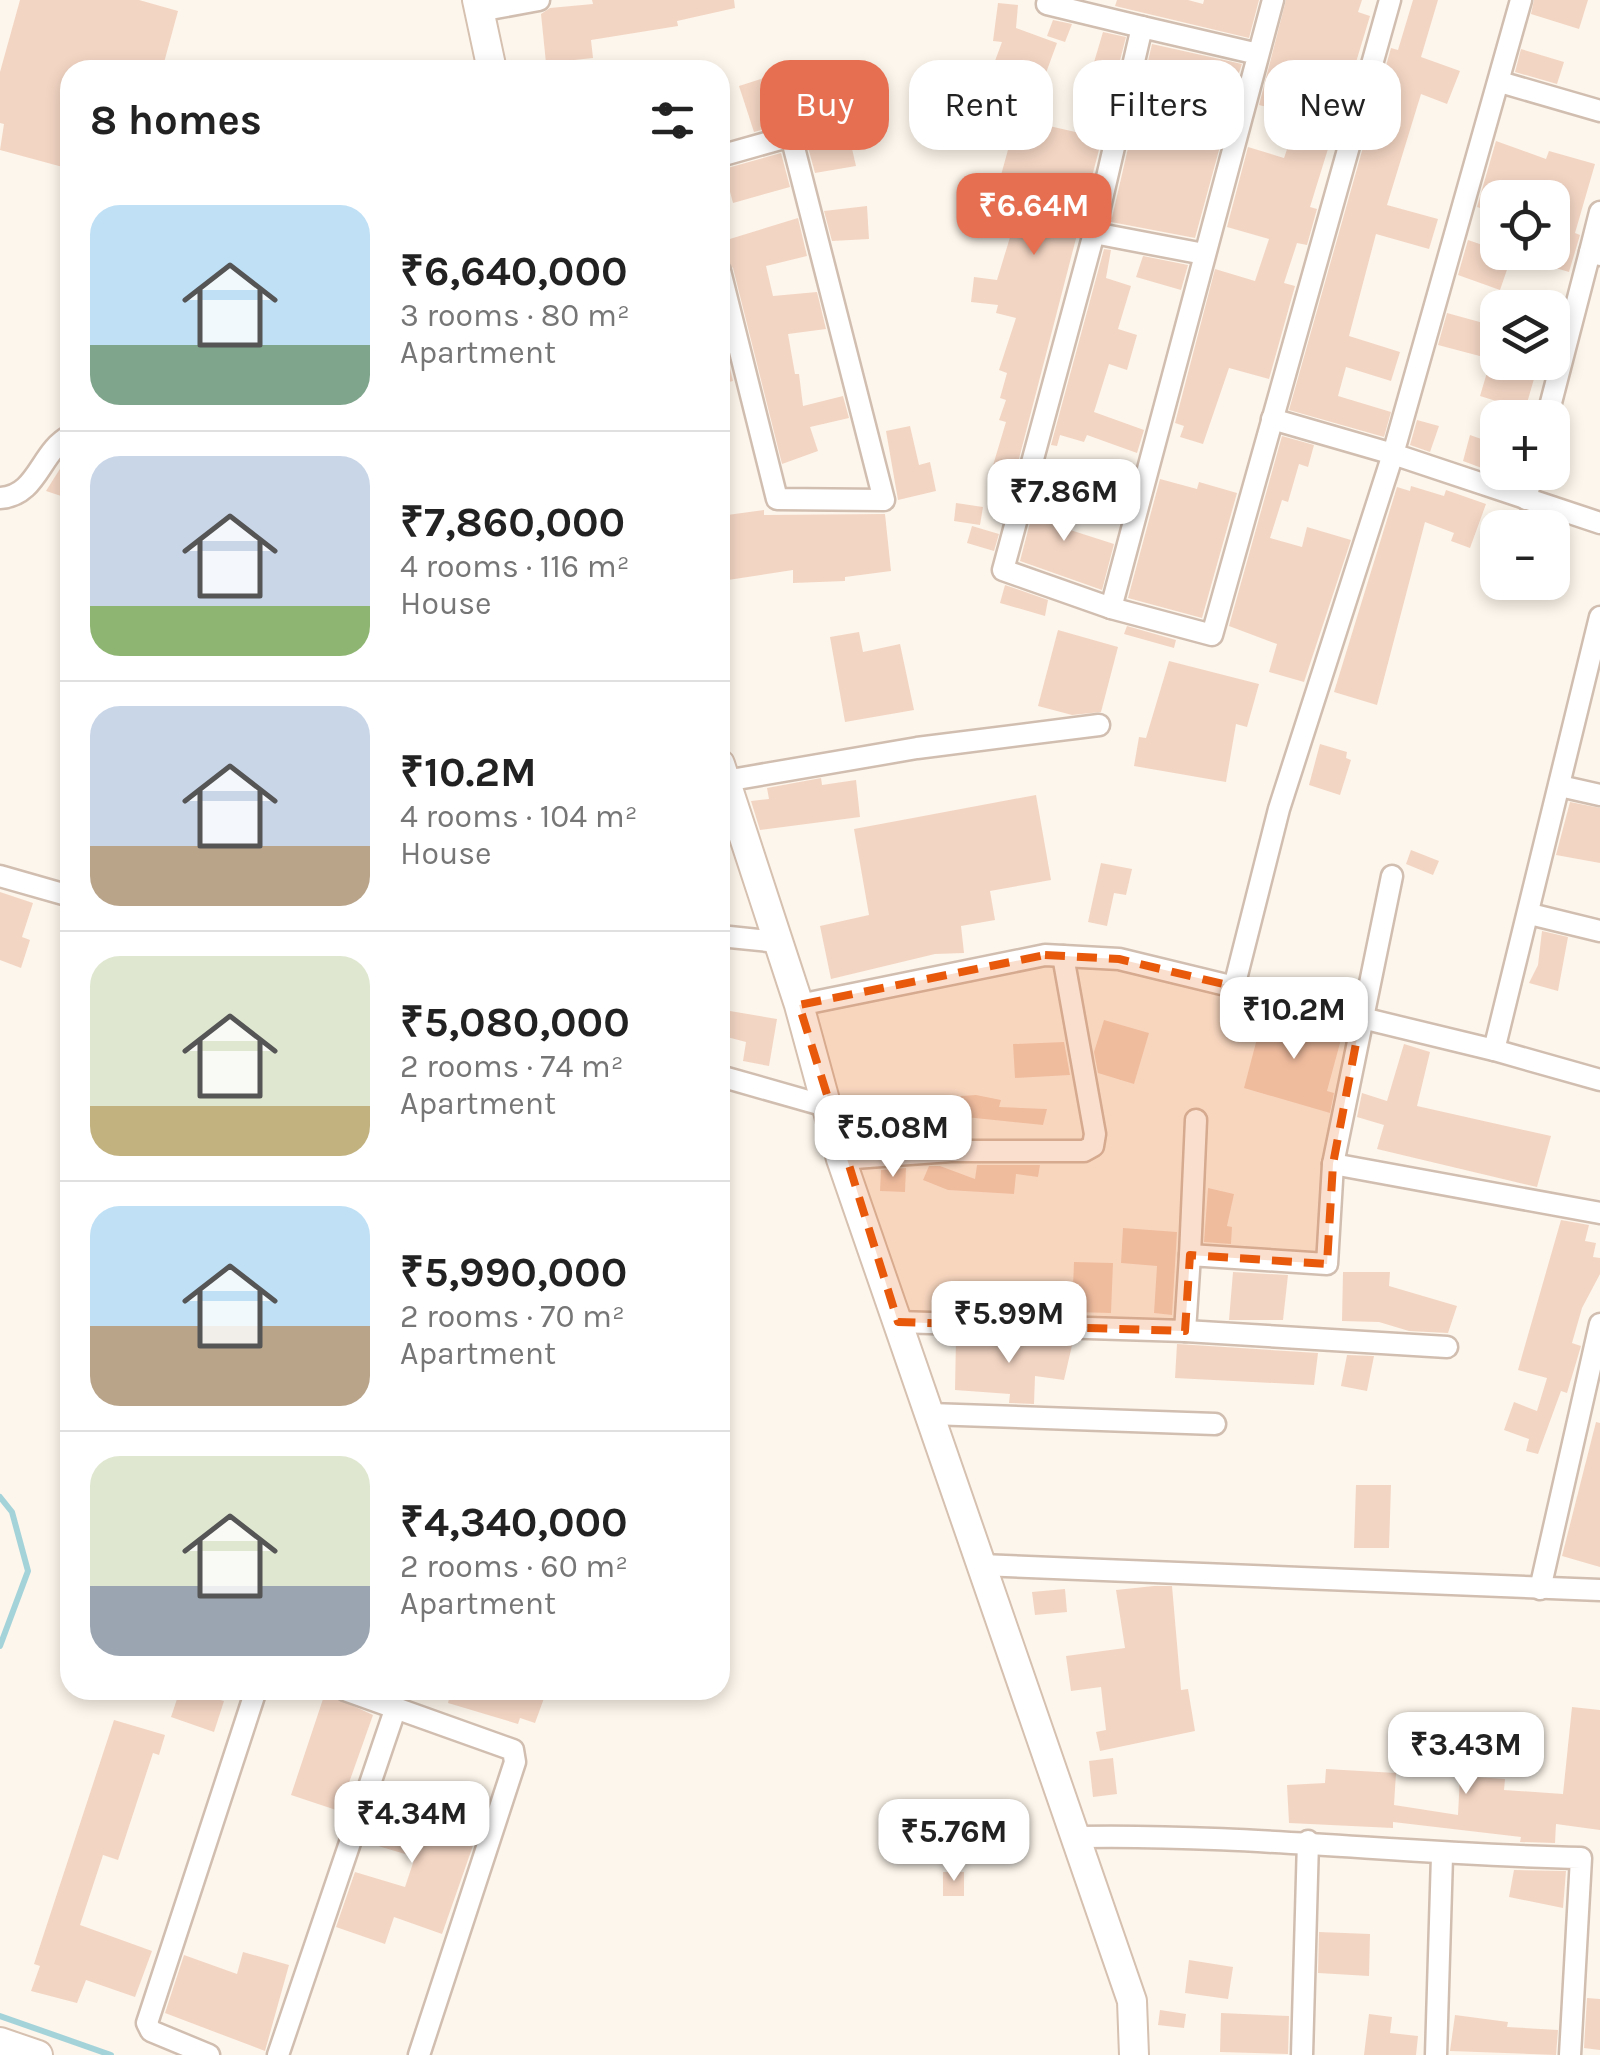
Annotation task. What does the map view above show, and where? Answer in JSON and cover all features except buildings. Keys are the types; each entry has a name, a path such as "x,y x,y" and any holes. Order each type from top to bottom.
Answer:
{"main road":[{"path":"478,6 490,60"},
{"path":"730,794 799,1005 841,1158 1132,2001 1134,2055"},
{"path":"0,2042 38,2055"}],"street":[{"path":"478,6 539,0"},
{"path":"1111,608 1273,0"},
{"path":"1142,27 1094,233 1003,570 1111,608 1212,635 1390,0"},
{"path":"1234,987 1279,809 1394,454 1521,0"},
{"path":"1047,4 1258,54"},
{"path":"1500,82 1600,111"},
{"path":"730,153 792,136 884,500 776,499 730,311"},
{"path":"1552,400 1595,254 1600,212"},
{"path":"1094,233 1204,254"},
{"path":"1272,419 1394,454 1600,523"},
{"path":"0,498 22,492 60,443"},
{"path":"1526,499 1528,490"},
{"path":"1494,1050 1600,616"},
{"path":"730,771 1099,726"},
{"path":"1560,786 1600,795"},
{"path":"0,876 60,893"},
{"path":"1190,1255 1328,1264 1333,1164 1392,876"},
{"path":"1530,914 1600,930"},
{"path":"730,937 778,942"},
{"path":"799,1005 1045,955 1119,960 1494,1050 1600,1080"},
{"path":"841,1158 950,1150 1084,1151 1093,1146 1096,1134 1063,956"},
{"path":"730,1079 829,1107"},
{"path":"1185,1331 1196,1120"},
{"path":"1333,1164 1600,1213"},
{"path":"898,1322 1185,1331 1447,1347"},
{"path":"1540,1589 1600,1324"},
{"path":"930,1414 1215,1424"},
{"path":"981,1565 1600,1590"},
{"path":"209,2055 152,2032 147,2023 253,1700"},
{"path":"375,1700 512,1750 515,1762 418,2055"},
{"path":"278,2055 396,1707"},
{"path":"1078,1837 1308,1840 1442,1856 1581,1858 1570,2055"},
{"path":"1302,2055 1308,1840"},
{"path":"1436,2055 1442,1856"}],"highlighted area":[{"path":"1045,955 1119,959 1361,1017 1333,1164 1327,1264 1190,1255 1185,1331 898,1322 799,1005"}],"waterway":[{"path":"0,1497 12,1512 28,1571 0,1646"},
{"path":"0,2016 111,2055"}]}
